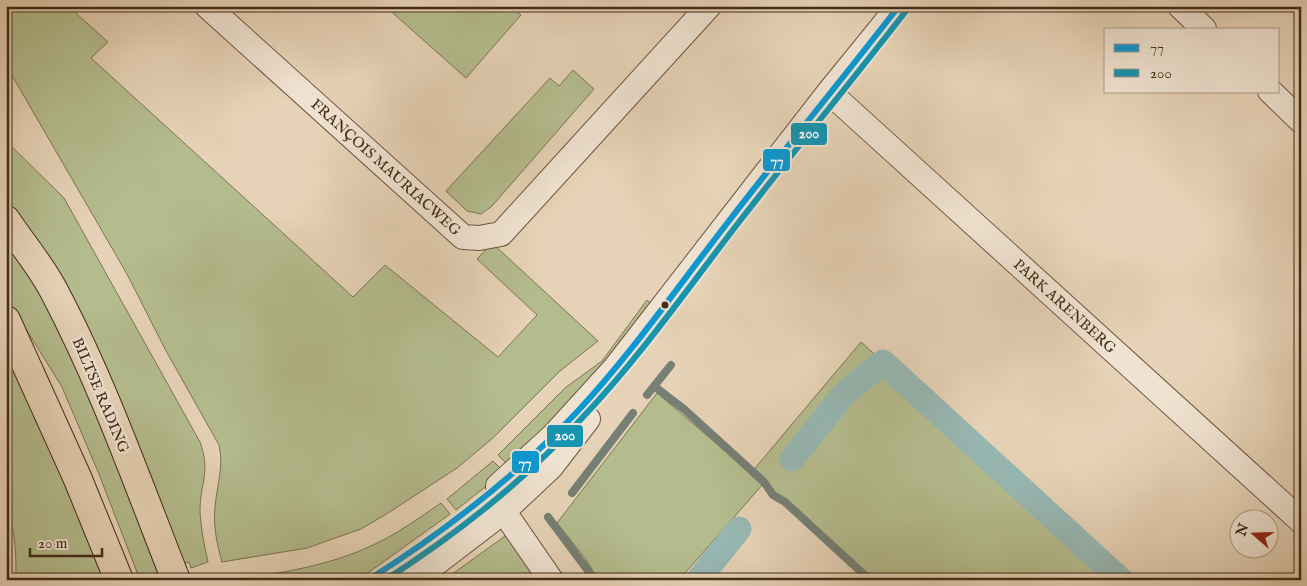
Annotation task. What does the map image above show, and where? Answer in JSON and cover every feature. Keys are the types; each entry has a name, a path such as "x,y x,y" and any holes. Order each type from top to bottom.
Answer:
{"main road":[{"name":"BILTSE RADING","path":"6,220 54,291 78,340 124,447 176,580"},
{"path":"6,320 77,477 118,580"}],"street":[{"name":"FRANÇOIS MAURIACWEG","path":"207,6 463,237 479,238 501,234 709,6"},
{"path":"1180,6 1203,28"},
{"path":"551,580 508,518 498,499 498,486 553,436 615,368 896,7"},
{"name":"PARK ARENBERG","path":"829,92 1301,521"},
{"path":"1271,92 1301,121"},
{"path":"414,580 508,518"}],"green space":[{"path":"6,6 68,6 108,42 91,58 353,297 385,265 498,357 537,315 477,259 492,243 598,341 560,371 493,438 457,468 385,515 361,529 307,548 222,562 217,542 215,521 220,468 219,445 165,349 127,274 6,65"},
{"path":"385,6 510,6 521,15 466,78"},
{"path":"573,70 594,89 492,206 481,214 467,211 446,191 550,78 559,86"},
{"path":"6,141 64,198 200,442 205,470 200,512 208,562 191,568 189,562 179,565 45,255 6,199"},
{"path":"6,237 44,291 163,571 140,580 99,474 62,387 6,297"},
{"path":"647,300 652,304 565,415 510,467 498,455 565,388 602,361"},
{"path":"861,342 1124,580 871,580 763,484 679,580 598,580 585,558 557,523 657,393 751,473"},
{"path":"6,346 107,580 16,580 14,533 6,506"},
{"path":"493,461 504,472 456,510 447,499"},
{"path":"441,503 450,514 358,580 233,580 304,568 356,552 391,536"},
{"path":"459,525 465,533 402,580 384,580"},
{"path":"505,536 513,541 541,580 444,580"}],"waterway":[{"path":"792,459 844,394 883,362 1121,580"},
{"path":"647,395 671,365"},
{"path":"654,386 685,410 764,482 773,495 785,502 870,580"},
{"path":"572,493 633,413"},
{"path":"548,517 595,580"},
{"path":"698,580 739,529"}],"transit line":[{"name":"77","path":"368,580 424,543 478,502 529,459 577,412 638,341 753,190 899,6"},
{"name":"200","path":"385,580 464,525 514,484 538,463 604,394 644,346 760,195 906,11"}]}
